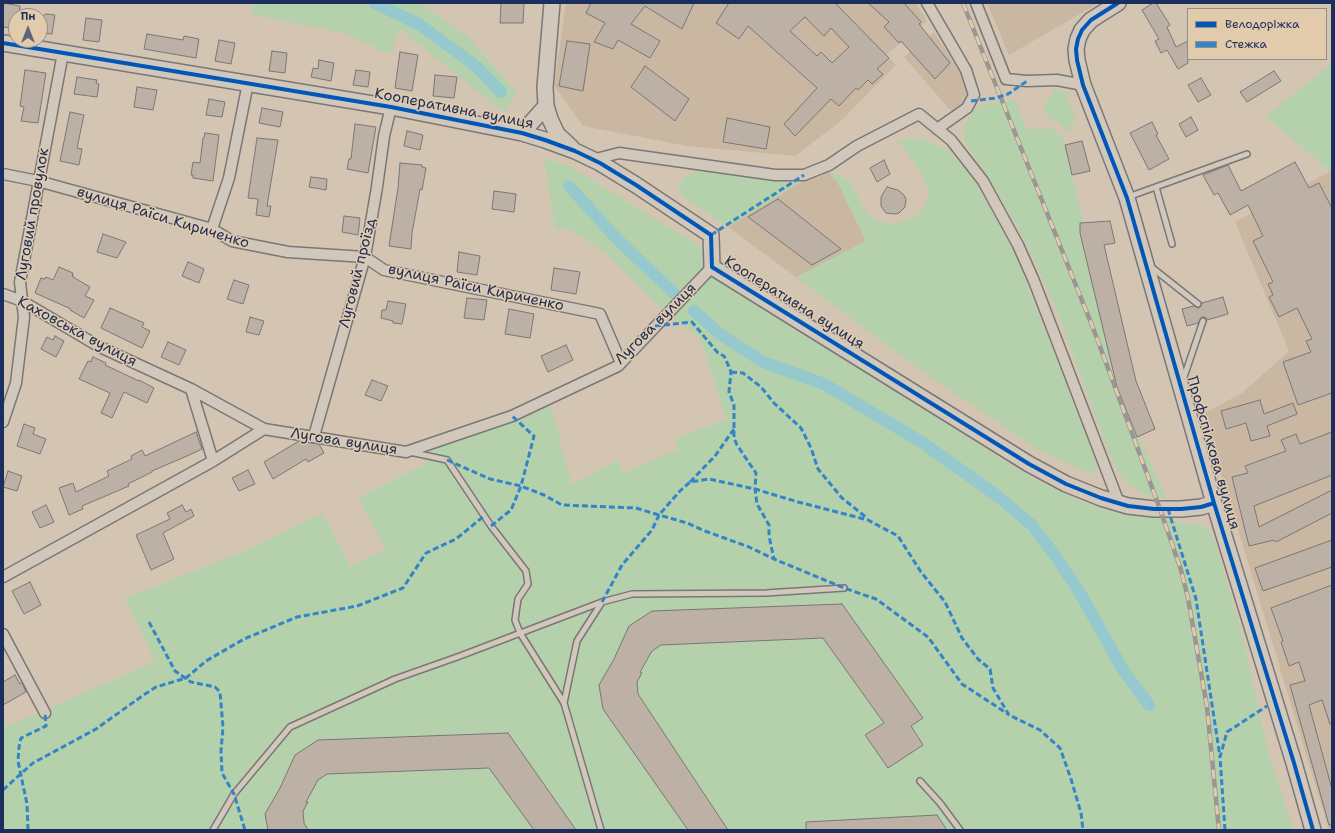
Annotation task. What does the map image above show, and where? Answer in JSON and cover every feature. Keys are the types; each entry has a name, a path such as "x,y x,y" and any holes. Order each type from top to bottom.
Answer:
{"street":[{"path":"552,3 545,87 546,106 550,120 557,134 575,151"},
{"path":"927,3 966,70 974,96 967,108 937,129"},
{"path":"976,3 1006,79 1027,81 1057,80 1083,85"},
{"name":"Профспілкова вулиця","path":"1118,3 1091,20 1082,30 1076,49 1077,60 1083,85 1127,198 1214,503 1292,756 1313,830"},
{"name":"Кооперативна вулиця","path":"3,43 391,107 522,133 575,151 636,185 711,235 712,267 1029,464 1066,484 1101,498 1128,506 1154,509 1181,509 1201,507 1214,503"},
{"name":"Луговий провулок","path":"3,422 16,383 24,317 20,282 63,53"},
{"path":"212,229 229,178 248,83"},
{"path":"522,133 546,106"},
{"name":"Луговий проїзд","path":"314,436 365,258 384,136 391,107"},
{"path":"592,160 619,153 776,175 804,175 829,165 857,146 919,114 951,140 983,181 1018,245 1034,281 1119,504"},
{"name":"вулиця Раїси Кириченко","path":"3,174 38,181 212,229 232,241 288,252 365,258 384,270 600,314 621,362"},
{"name":"Лугова вулиця","path":"264,429 406,452 512,416 618,366 712,267"},
{"name":"Каховська вулиця","path":"3,294 22,301 100,348 191,389 264,429"},
{"path":"191,389 213,461"},
{"path":"3,577 213,461 264,429"},
{"path":"3,634 45,713"}],"lane":[{"path":"1127,198 1247,154"},
{"path":"1156,187 1172,244"},
{"path":"1146,262 1198,304"},
{"path":"1181,387 1203,321"},
{"path":"406,452 447,460 491,526 526,571 528,584 518,599 515,620 520,633 564,702 601,830"},
{"path":"213,830 234,794 290,727 395,679 602,602 632,594 766,593 844,588"},
{"path":"564,702 577,641 602,602"},
{"path":"920,781 940,803 960,830"}],"shaded area":[{"path":"566,3 916,3 927,21 886,55 896,65 841,121 795,156 687,146 583,126 554,86"},
{"path":"987,3 1099,3 1009,55"},
{"path":"934,32 965,81 967,98 958,109 951,111 904,57"},
{"path":"829,171 834,180 836,179 866,241 796,277 728,227 799,183 819,177"},
{"path":"1331,171 1332,830 1329,830 1203,414 1242,393 1289,351 1235,222"}],"green space":[{"path":"252,3 415,3 422,5 467,36 517,92 504,112 399,29 390,55 347,34 251,14"},
{"path":"1332,64 1332,173 1266,116"},
{"path":"1055,89 1067,92 1067,99 1073,111 1075,123 1070,127 1070,132 1065,131 1061,124 1052,120 1044,112 1045,102"},
{"path":"1014,99 1027,129 1052,128 1062,137 1084,223 1121,389 1140,439 1167,499 1148,496 1125,482 1112,460 1057,311 1026,243 994,186 964,141 963,128 974,110 984,104"},
{"path":"912,138 924,139 946,150 963,165 977,185 1016,256 1098,467 1092,474 1040,451 916,367 796,277 866,241 836,179 834,180 829,171 850,181 867,214 877,221 893,224 916,217 928,200 928,189 924,178 897,140"},
{"path":"544,158 569,166 706,250 946,424 1032,478 1083,503 1114,512 1202,525 1209,531 1214,538 1244,641 1268,751 1293,830 3,830 3,728 155,662 125,598 243,552 323,513 350,566 386,549 358,498 428,462 421,450 550,402 572,485 618,460 624,473 678,449 676,438 726,419 700,338 663,310 606,253 568,228 555,230"},
{"path":"701,170 799,183 728,227 682,196 678,185 687,175"}],"building":[{"path":"3,3 20,6 20,8 8,8 8,28 3,27"},
{"path":"501,3 524,3 523,23 500,23"},
{"path":"591,3 694,3 682,29 645,6 631,24 660,41 650,58 618,40 613,49 594,42 605,23 586,13"},
{"path":"729,3 835,3 889,58 877,69 883,74 872,84 868,80 858,90 856,88 839,106 831,99 795,136 784,124 817,88 748,26 739,39 716,23","holes":["805,17 824,36 831,28 849,47 832,63 821,52 817,56 790,31"]},
{"path":"868,3 904,3 921,22 919,24 950,63 935,79 901,41 899,43 884,27 889,22"},
{"path":"1153,3 1156,3 1170,25 1167,27 1176,47 1187,42 1188,63 1178,69 1167,50 1161,53 1155,41 1159,39 1142,10"},
{"path":"48,14 55,15 52,34 48,34"},
{"path":"86,18 102,20 99,42 83,40"},
{"path":"147,34 183,40 184,36 199,39 196,58 144,49"},
{"path":"219,40 235,43 231,64 215,61"},
{"path":"567,41 590,44 583,91 559,86"},
{"path":"272,51 287,53 285,73 269,71"},
{"path":"400,52 418,55 412,91 395,88"},
{"path":"319,60 334,63 331,81 311,77 313,68 318,69"},
{"path":"645,66 689,99 675,121 631,87"},
{"path":"25,70 46,73 38,123 21,121 24,107 20,106"},
{"path":"356,70 370,72 368,87 353,85"},
{"path":"1274,71 1281,81 1247,102 1240,92"},
{"path":"435,75 457,77 454,98 433,96"},
{"path":"77,77 97,80 96,83 99,84 97,97 74,94"},
{"path":"1201,78 1211,95 1198,102 1188,85"},
{"path":"137,87 157,90 153,110 134,107"},
{"path":"209,99 225,102 222,117 206,115"},
{"path":"262,108 283,112 280,127 259,123"},
{"path":"70,112 84,115 77,148 82,149 79,165 60,161"},
{"path":"1191,117 1198,130 1186,137 1179,124"},
{"path":"727,118 770,127 766,149 723,142"},
{"path":"1152,122 1158,134 1156,135 1169,159 1149,170 1130,133"},
{"path":"355,124 376,127 368,173 347,169 349,159 351,159"},
{"path":"407,131 423,135 420,150 404,146"},
{"path":"205,133 219,135 213,181 193,178 193,175 191,175 193,162 200,163"},
{"path":"257,138 278,140 267,206 271,206 269,217 256,215 258,199 248,198"},
{"path":"1082,141 1090,171 1072,175 1065,145"},
{"path":"884,160 890,174 877,182 870,168"},
{"path":"1295,162 1309,188 1319,183 1332,208 1332,393 1298,405 1283,362 1311,352 1306,341 1312,339 1297,308 1279,317 1269,297 1273,295 1268,284 1273,282 1253,241 1263,236 1248,205 1230,215 1218,193 1214,195 1203,175 1228,165 1241,191"},
{"path":"400,163 422,165 422,167 426,168 422,190 420,189 412,233 411,249 389,246 398,188"},
{"path":"311,177 327,179 326,190 309,187"},
{"path":"887,187 898,190 906,199 905,207 899,213 886,213 881,206 881,197"},
{"path":"494,191 516,194 514,212 492,209"},
{"path":"778,199 841,249 812,265 748,217"},
{"path":"344,216 360,218 358,235 342,232"},
{"path":"1110,221 1115,243 1104,245 1136,381 1155,429 1137,437 1117,387 1080,233 1080,223"},
{"path":"103,234 126,242 117,258 97,252"},
{"path":"459,252 480,256 477,275 457,272"},
{"path":"188,262 204,269 199,283 182,276"},
{"path":"59,267 73,273 73,277 90,287 85,296 94,300 84,318 70,310 71,309 35,293 41,278 45,279 46,277 53,280"},
{"path":"554,268 580,272 576,294 551,290"},
{"path":"234,280 249,285 243,304 227,299"},
{"path":"1223,297 1228,314 1207,320 1205,317 1202,317 1198,323 1187,326 1182,309 1194,306 1199,308 1202,303"},
{"path":"467,298 487,300 484,320 464,318"},
{"path":"388,301 406,304 402,324 393,323 393,321 381,318 382,310 386,310"},
{"path":"110,308 144,323 142,327 150,331 142,348 101,328"},
{"path":"509,309 534,314 530,338 505,334"},
{"path":"250,317 264,321 259,335 246,332"},
{"path":"55,336 64,341 56,357 41,349 47,337 53,340"},
{"path":"168,342 186,350 179,365 161,357"},
{"path":"566,345 573,360 548,372 541,356"},
{"path":"93,357 106,363 105,365 154,388 147,403 124,392 112,418 101,413 110,393 79,379 88,361 91,362"},
{"path":"372,380 388,386 381,401 365,395"},
{"path":"1260,400 1264,414 1293,403 1297,414 1267,426 1270,436 1251,441 1246,423 1226,429 1221,411"},
{"path":"24,424 35,428 33,434 46,439 40,454 17,446"},
{"path":"196,432 202,449 152,471 128,484 129,486 82,506 83,509 69,515 59,488 73,483 76,492 109,476 107,471 132,459 131,456 142,450 145,456"},
{"path":"1332,432 1332,475 1254,506 1259,527 1332,490 1332,513 1276,542 1274,540 1249,546 1232,477 1248,473 1245,466 1286,451 1281,440 1296,434 1300,444"},
{"path":"299,441 319,444 324,453 308,462 306,459 273,479 264,462"},
{"path":"248,470 255,484 239,491 232,478"},
{"path":"8,471 22,476 17,491 3,487"},
{"path":"46,505 54,522 40,528 32,512"},
{"path":"182,505 186,512 191,509 194,516 163,533 174,559 151,570 136,535 170,519 167,513"},
{"path":"1332,540 1332,567 1263,591 1255,568"},
{"path":"30,582 41,605 24,614 12,591"},
{"path":"1332,585 1332,724 1330,724 1322,700 1309,705 1332,789 1332,825 1329,825 1290,685 1305,681 1299,662 1289,666 1281,642 1283,641 1271,608"},
{"path":"842,604 923,718 911,726 923,745 888,768 865,735 884,723 823,638 661,645 652,651 640,672 642,673 637,682 638,694 728,830 688,830 603,709 599,685 614,659 629,626 652,611"},
{"path":"15,675 20,684 22,683 26,692 3,705 3,682"},
{"path":"508,733 576,830 534,830 489,768 327,774 318,780 306,802 308,802 303,811 304,823 308,830 268,830 265,814 280,788 295,755 318,740"},
{"path":"937,815 947,830 806,830 806,822"}],"waterway":[{"path":"375,3 420,25 476,66 501,92"},
{"path":"569,186 617,239 676,295"},
{"path":"694,311 720,334 763,362 824,384 923,443 996,495 1032,525 1080,593 1123,670 1149,705"}],"railway":[{"path":"963,3 1095,333 1181,570 1188,598 1207,707 1219,830"}],"marked path":[{"path":"971,101 996,98 1008,94 1027,81"},
{"path":"711,235 804,175"},
{"path":"655,326 692,322 718,353 724,356 731,372 729,392 734,405 734,438 756,473 755,489 757,504 769,525 769,536 774,559"},
{"path":"731,372 743,373 761,387 774,403 801,428 811,448 818,469 842,498 867,518"},
{"path":"491,526 511,510 521,486 534,436 512,416"},
{"path":"690,482 715,456 734,429"},
{"path":"447,460 490,479 521,486 544,495 562,505 636,508 659,515 690,482 709,479 755,489 868,520 898,536 921,572 945,602 962,638 978,659 990,669 993,688 1009,715 1040,730 1060,748 1081,813 1083,830"},
{"path":"1168,509 1196,599 1220,757"},
{"path":"602,602 622,565 652,530 659,515 687,523 749,547 844,588 876,599 928,637 962,684 1008,714"},
{"path":"3,790 33,763 96,729 156,687 186,678 206,661 244,639 297,617 357,606 403,588 426,553 456,539 484,516"},
{"path":"149,622 175,671 191,682 215,687 220,692 223,727 221,751 222,773 234,794 245,830"},
{"path":"1225,830 1220,757 1227,732 1267,706"},
{"path":"28,830 27,804 18,761 19,747 21,738 46,726 45,713"}],"cycle path":[{"path":"1118,3 1091,20 1082,30 1076,49 1077,60 1083,85 1127,198 1214,503 1294,763 1313,830"},
{"path":"3,43 391,107 522,133 575,151 600,163 636,185 711,235 712,267 1029,464 1066,484 1101,498 1128,506 1154,509 1181,509 1201,507 1214,503"}]}
